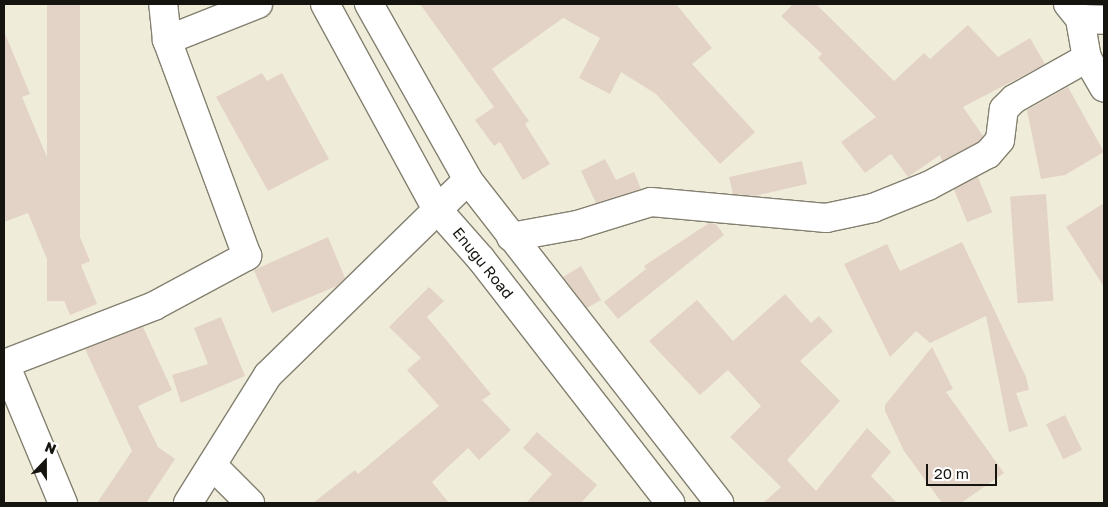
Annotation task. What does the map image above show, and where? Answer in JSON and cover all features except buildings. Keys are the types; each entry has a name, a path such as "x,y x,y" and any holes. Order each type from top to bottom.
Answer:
{"main road":[{"path":"63,503 4,364 154,306 247,256 167,40 163,4"},
{"path":"167,40 258,4"},
{"name":"Enugu Road","path":"326,4 436,208 482,259 670,503"},
{"path":"369,4 468,180 719,503"},
{"path":"1084,14 1087,58 1104,87"},
{"path":"511,237 577,225 651,202 826,218 874,208 928,186 988,154 1000,140 1004,109 1014,99 1087,58"},
{"path":"188,503 268,375 436,208 468,180"},
{"path":"212,465 250,503"}]}
